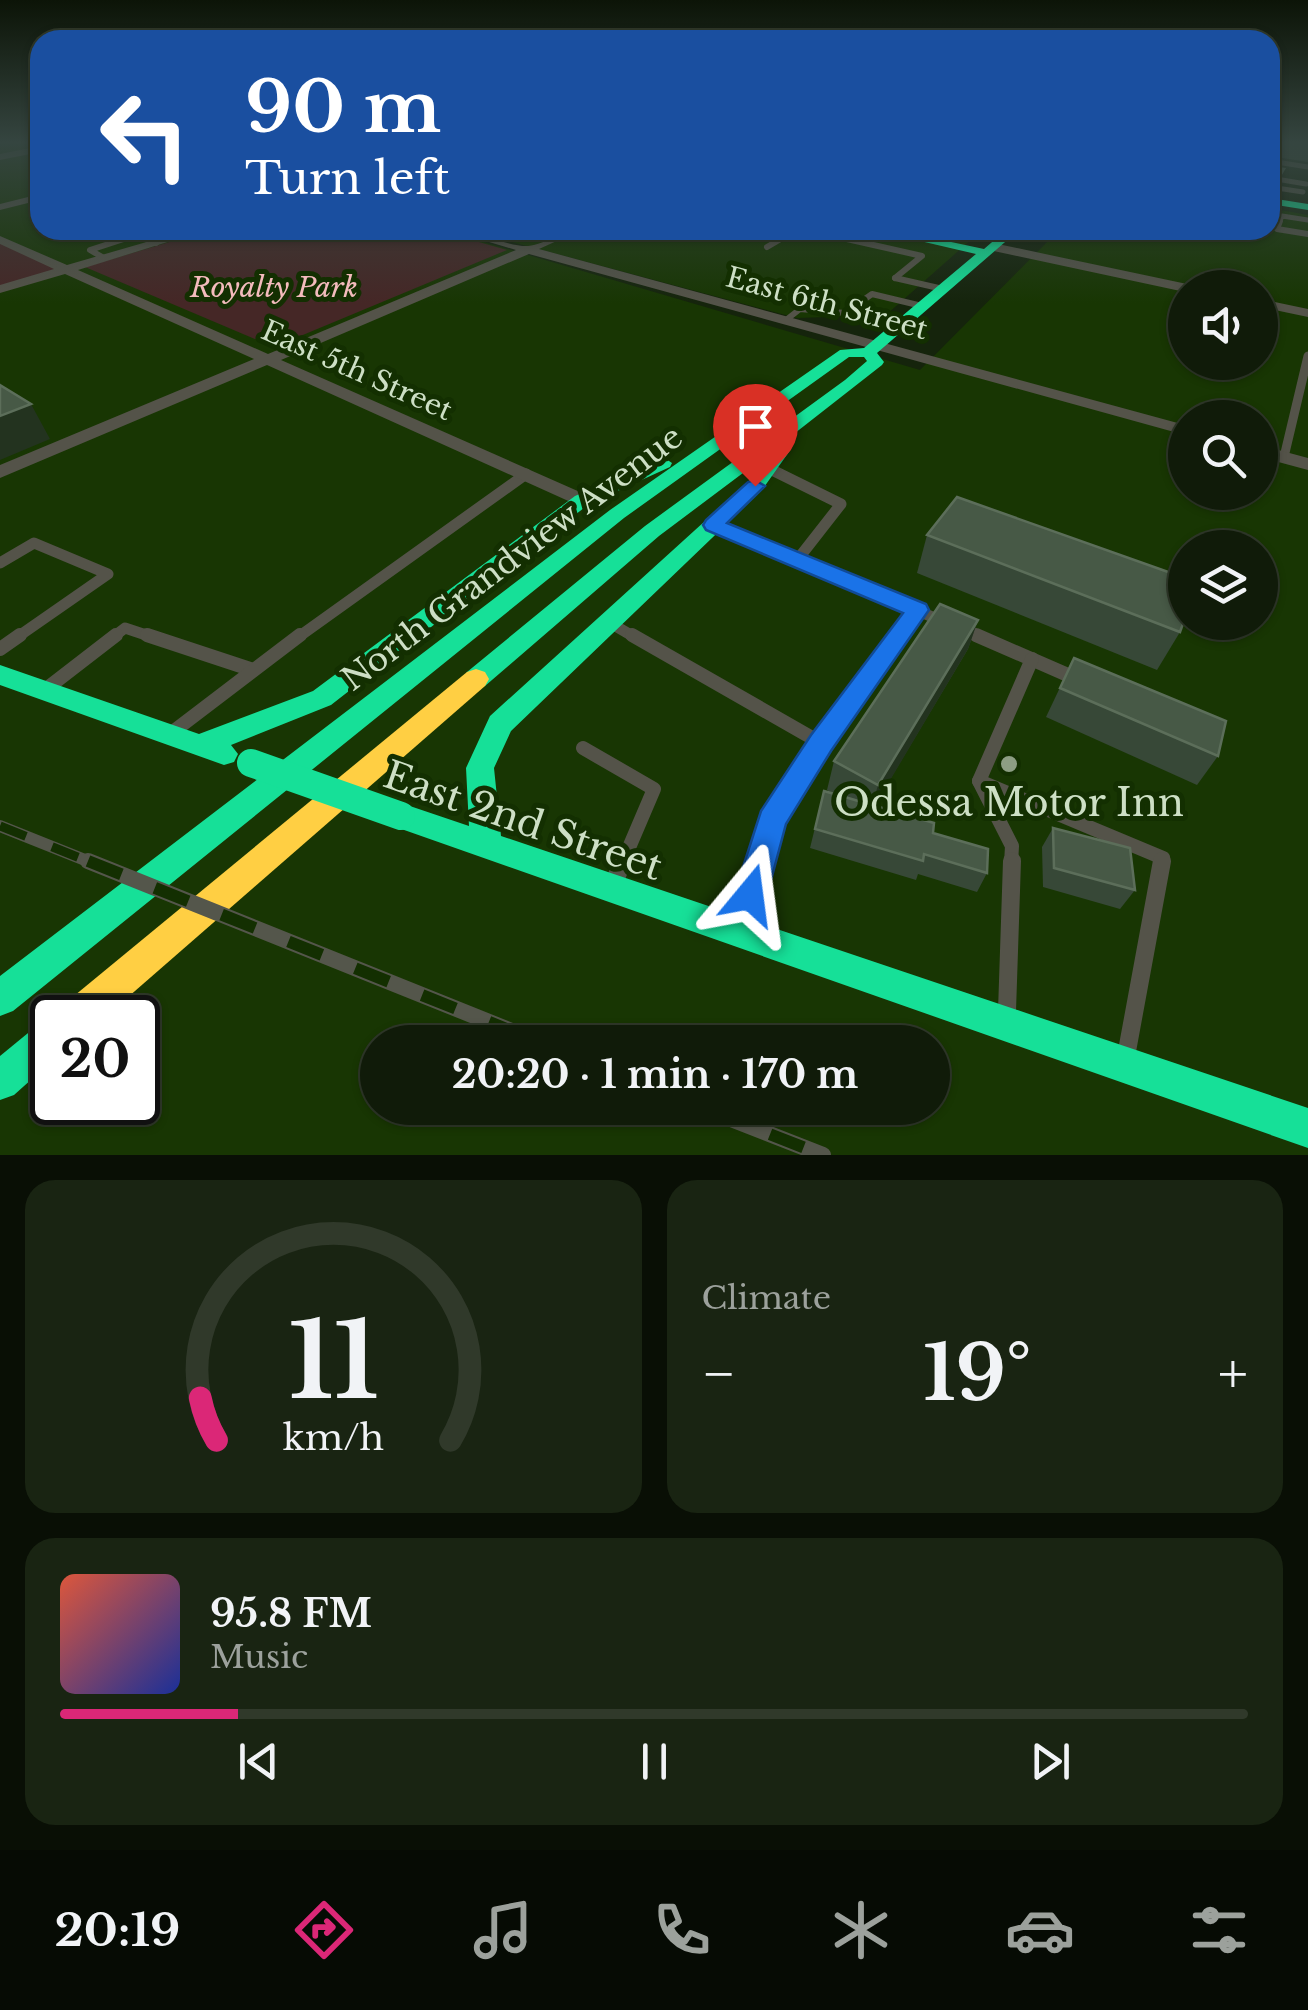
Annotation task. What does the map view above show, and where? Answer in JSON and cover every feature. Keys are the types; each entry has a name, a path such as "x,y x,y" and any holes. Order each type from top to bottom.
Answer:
{"main road":[{"path":"934,240 990,250"},
{"name":"North Grandview Avenue","path":"0,998 629,505 845,353 872,348 1001,240"},
{"name":"North Grandview Avenue","path":"103,995 652,531 876,362 872,348"},
{"path":"486,845 477,769 484,745 500,724 755,486 806,417"},
{"path":"201,746 322,698 582,500 725,438"},
{"name":"East 2nd Street","path":"0,675 1308,1128"},
{"path":"0,1081 30,1056"}],"street":[{"path":"0,207 30,200"},
{"name":"East 5th Street","path":"0,240 582,500"},
{"path":"0,289 166,240"},
{"name":"East 6th Street","path":"491,240 786,320 872,348 1168,426"},
{"path":"0,472 551,240"},
{"path":"990,250 1168,284"},
{"path":"1278,307 1308,313"},
{"path":"1278,456 1308,464"}],"lane":[{"path":"1280,229 1308,234"},
{"path":"104,258 90,250 123,240"},
{"path":"147,240 156,243"},
{"path":"767,247 779,240"},
{"path":"851,240 922,256 896,278 943,289"},
{"path":"786,320 800,309 844,312 872,294 922,306"},
{"path":"1284,457 1308,356"},
{"path":"768,468 841,504 798,560"},
{"path":"169,734 526,474"},
{"path":"713,525 1085,682"},
{"path":"0,563 34,543 108,574 0,649"},
{"path":"740,932 772,820 821,743 918,610"},
{"path":"609,622 821,743"},
{"path":"43,691 125,628 253,670"},
{"path":"979,781 1032,659"},
{"path":"583,748 654,789 612,888"},
{"path":"979,781 1012,846 1007,1024"},
{"path":"979,781 1163,858 1124,1065"}],"shaded area":[{"path":"0,195 30,195 30,240 477,240 920,370 1049,240 1280,240 1280,210 1308,215 1308,1155 0,1155"},
{"path":"504,240 971,240 886,315 797,318"}],"green space":[{"path":"0,240 67,269 0,289"},
{"name":"Royalty Park","path":"176,240 472,240 507,250 274,347 85,267"}],"building":[{"path":"0,385 31,404 0,416"},
{"path":"957,497 1168,572 1168,627 927,535"},
{"path":"940,604 978,620 878,785 834,761"},
{"path":"1074,658 1226,721 1218,756 1060,688"},
{"path":"824,791 934,823 933,833 988,849 987,873 924,854 923,861 815,829"},
{"path":"1053,828 1130,848 1135,890 1054,868"}],"railway":[{"path":"0,826 95,864"},
{"path":"88,861 497,1025"},
{"path":"746,1125 823,1155"}],"traffic: fast":[{"path":"1280,203 1308,207"},
{"path":"926,240 987,253"},
{"path":"0,998 617,514 845,353 868,352 1001,240"},
{"path":"476,679 652,531 851,383 876,362 868,352"},
{"path":"486,845 480,768 500,724 755,486 782,449"},
{"path":"201,745 322,698 582,500 663,463"},
{"path":"0,675 224,754"},
{"path":"251,763 401,816"},
{"path":"401,816 1308,1128"},
{"path":"0,1081 30,1056"}],"traffic: slow":[{"path":"103,995 476,679"}],"place":[{"name":"Odessa Motor Inn","path":"1009,764"}],"route":[{"path":"750,895 772,820 821,743 918,610 713,525 755,486"}]}
